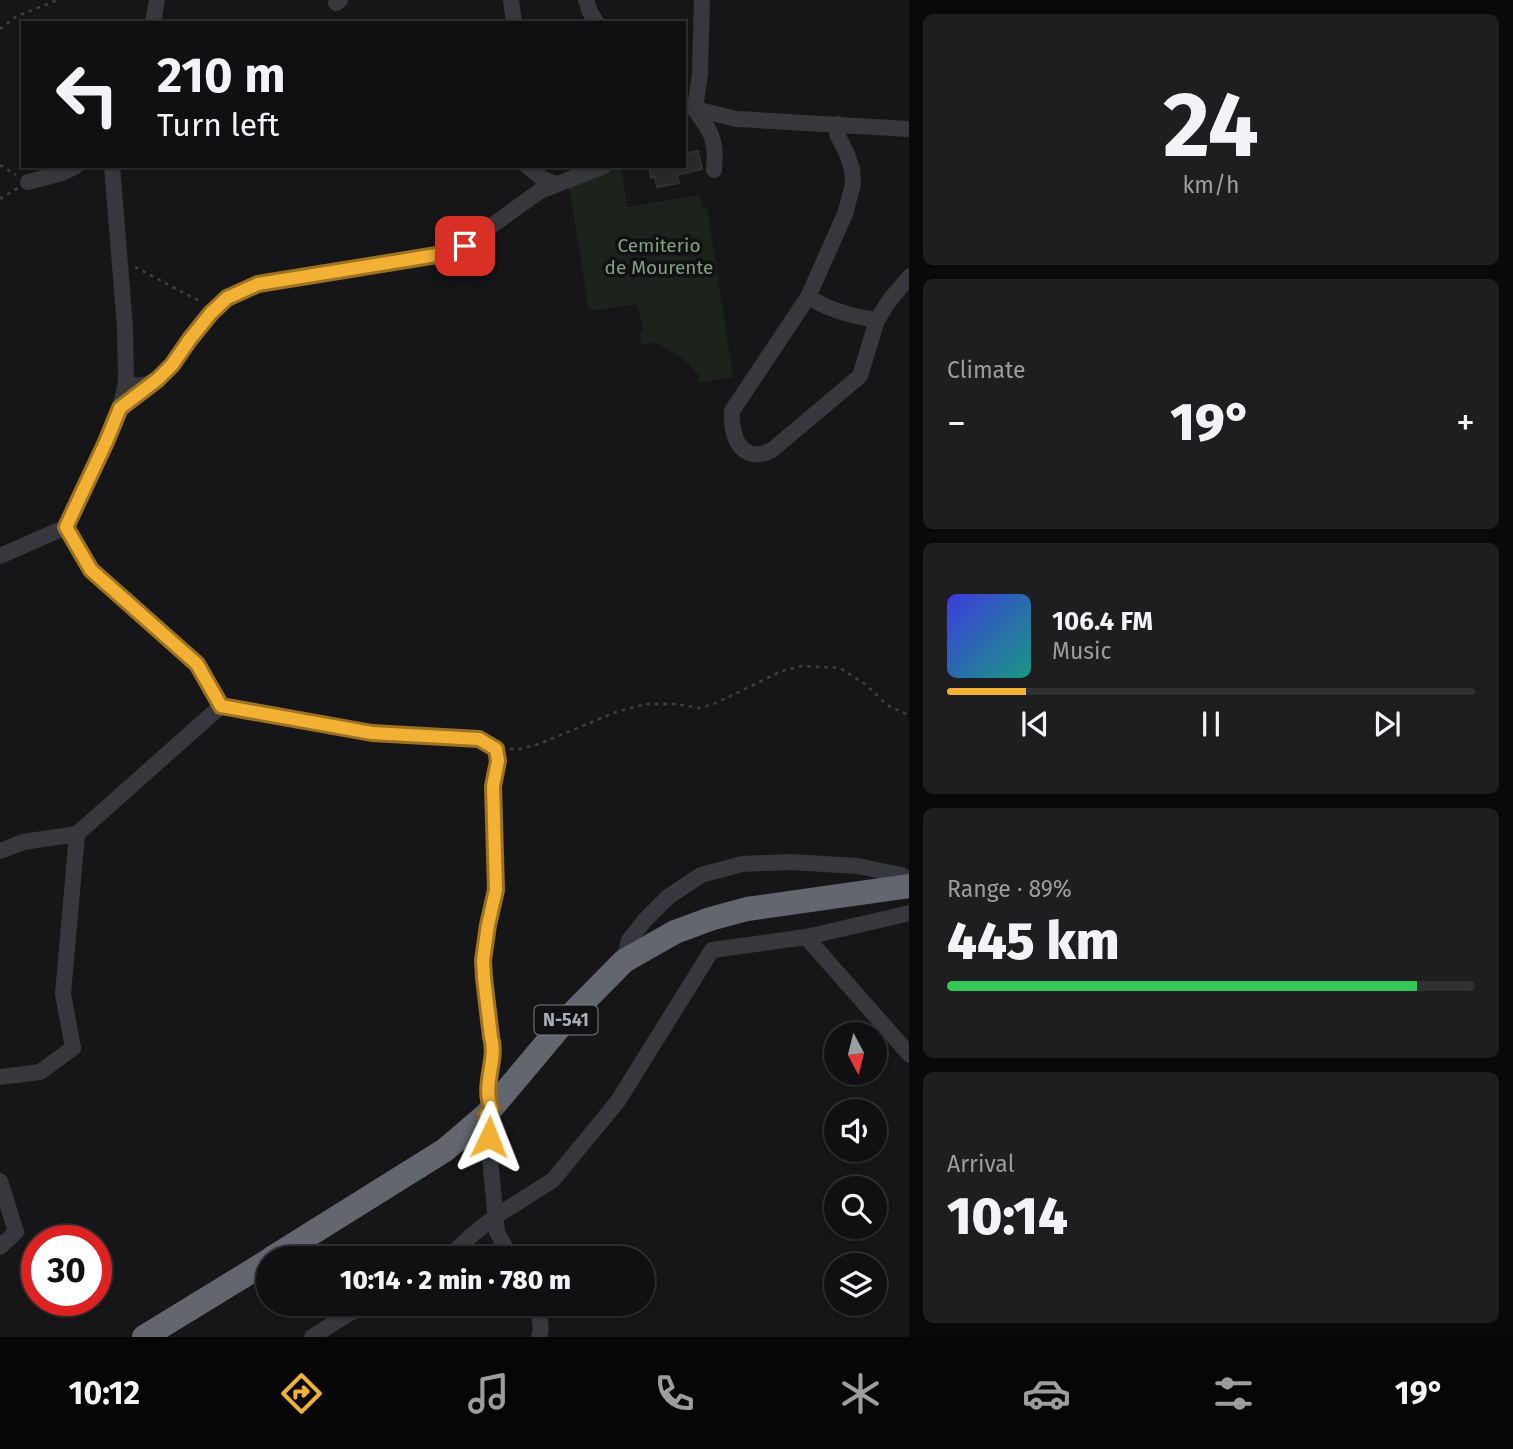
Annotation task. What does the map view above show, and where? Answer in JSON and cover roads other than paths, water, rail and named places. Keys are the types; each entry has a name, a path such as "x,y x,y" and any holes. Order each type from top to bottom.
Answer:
{"highway":[{"name":"N-541","path":"292,1246 445,1150 489,1112 564,1022 624,961 675,932 734,912 909,883"},
{"name":"N-541","path":"144,1337 256,1269"}],"street":[{"path":"153,21 157,0"},
{"path":"511,0 514,21"},
{"path":"586,0 596,21"},
{"path":"690,107 700,73 702,0"},
{"path":"690,107 737,119 909,129"},
{"path":"690,107 709,130 714,143 714,170"},
{"path":"838,124 837,134 848,154 852,169 850,199 808,297 732,411 734,438 742,448 760,454 772,450 860,376 877,320 909,276"},
{"path":"27,182 72,168"},
{"path":"0,556 66,527 120,408 126,383 125,327 112,168"},
{"path":"527,168 528,185 535,195"},
{"path":"528,168 543,179 557,184"},
{"path":"120,408 172,365 190,339 227,298 258,284 455,252 535,195 599,168"},
{"path":"808,297 863,318 877,320"},
{"path":"126,383 147,386 158,379"},
{"path":"66,527 91,570 197,664 221,706"},
{"path":"221,706 372,733 479,739 496,749 498,761 493,786 496,890 483,960 494,1046 488,1091 497,1232 505,1246"},
{"path":"0,851 23,842 77,834 221,706"},
{"path":"0,1077 40,1072 73,1048 64,994 77,834"},
{"path":"624,961 629,940 645,920 668,897 701,875 742,864 790,862 858,866 901,874 909,883"},
{"path":"460,1246 496,1216 553,1180 618,1101 712,950 806,937 909,912"},
{"path":"806,937 909,1055"},
{"path":"0,1181 16,1232 0,1247"},
{"path":"313,1337 345,1316"},
{"path":"539,1316 542,1330 539,1337"}],"park label":[{"name":"Cemiterio de Mourente","path":"659,256"}]}
